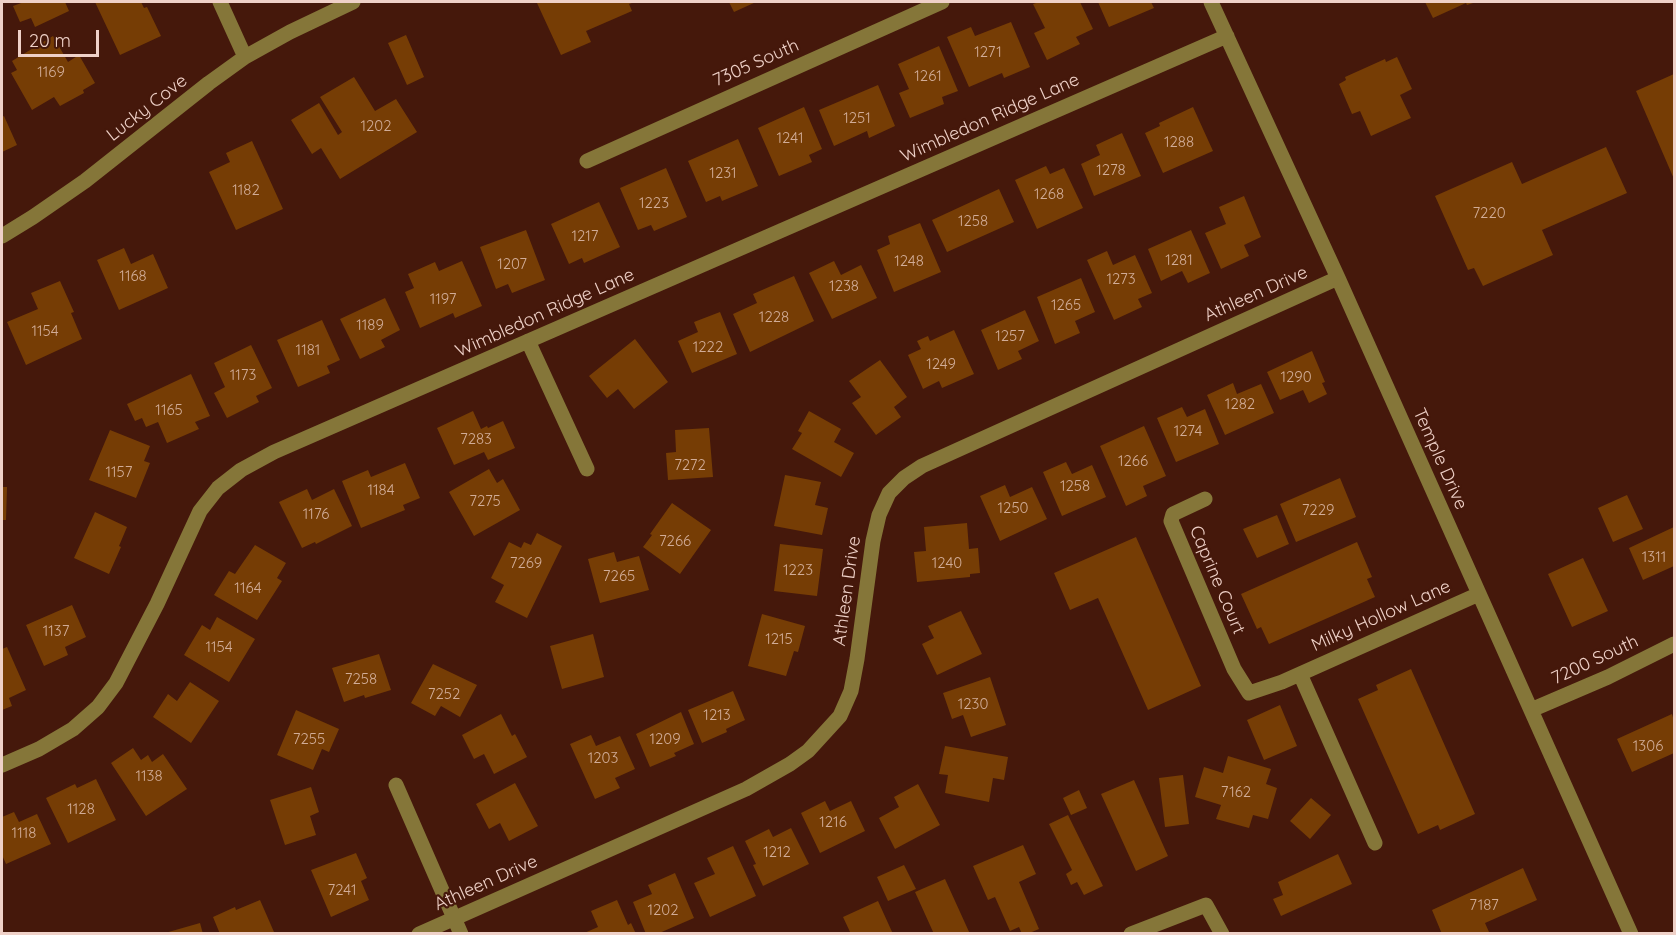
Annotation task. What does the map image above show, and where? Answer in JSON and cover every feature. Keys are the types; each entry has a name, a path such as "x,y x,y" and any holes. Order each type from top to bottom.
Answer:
{"street":[{"path":"220,2 245,57"},
{"name":"Lucky Cove","path":"2,236 86,181 245,57 290,32 353,2"},
{"name":"7305 South","path":"587,161 942,2"},
{"name":"Temple Drive","path":"1211,2 1338,278 1631,933"},
{"name":"Wimbledon Ridge Lane","path":"2,765 39,749 73,729 98,707 116,683 157,604 200,511 218,488 241,470 274,452 1227,36"},
{"name":"Athleen Drive","path":"419,933 746,789 808,751 840,716 851,691 879,514 889,493 904,478 922,466 1338,278"},
{"path":"528,341 587,469"},
{"name":"Caprine Court","path":"1205,499 1173,514 1171,521 1234,669 1249,693"},
{"name":"Milky Hollow Lane","path":"1249,693 1300,674 1479,594"},
{"name":"7200 South","path":"1531,710 1608,677 1674,644"},
{"name":"Milky Hollow Lane","path":"1300,674 1375,843"},
{"path":"396,785 461,933"},
{"path":"1131,933 1206,905 1222,933"}],"building":[{"path":"24,2 65,2 69,11 35,27 31,18 20,22 13,6"},
{"path":"95,2 141,2 144,8 147,7 161,36 120,55"},
{"path":"635,2 629,4 632,11 586,31 591,42 561,55 537,3"},
{"path":"729,2 756,2 734,12"},
{"path":"1080,2 1093,29 1076,37 1080,44 1047,60 1034,33 1045,28 1033,4"},
{"path":"1098,2 1151,2 1154,8 1109,27"},
{"path":"1425,2 1476,2 1467,5 1466,3 1433,18"},
{"path":"1011,22 1030,67 1004,78 1002,73 969,87 947,37 971,27 975,36"},
{"path":"406,35 424,77 407,85 388,43"},
{"path":"53,36 68,62 79,55 95,83 83,90 84,93 60,106 54,97 32,110 11,73 17,70 12,61"},
{"path":"939,46 958,91 942,97 944,104 910,118 899,93 909,89 898,64"},
{"path":"1397,57 1412,89 1400,95 1411,118 1371,136 1360,111 1352,114 1339,84 1346,80 1345,77 1385,59 1386,62"},
{"path":"1674,74 1674,179 1636,91"},
{"path":"354,77 375,111 396,99 417,132 340,179 321,148 312,154 291,120 319,103 338,135 342,132 320,97"},
{"path":"878,85 895,126 869,138 867,131 834,146 819,110"},
{"path":"804,107 822,149 809,155 812,162 779,176 758,128"},
{"path":"1193,107 1213,151 1163,173 1145,133 1160,126 1159,123"},
{"path":"4,116 17,145 2,152 2,117"},
{"path":"1122,133 1141,176 1094,196 1081,164 1100,155 1096,145"},
{"path":"738,139 758,186 722,201 720,196 706,202 688,161"},
{"path":"252,141 283,209 236,230 209,172 230,162 226,153"},
{"path":"1606,147 1627,193 1542,230 1553,255 1483,286 1474,268 1468,270 1435,196 1512,162 1522,184"},
{"path":"1046,166 1050,174 1064,168 1083,208 1037,229 1015,180"},
{"path":"666,168 687,217 654,231 651,225 638,230 620,188"},
{"path":"999,189 1014,222 947,252 932,220"},
{"path":"1244,196 1261,237 1244,245 1249,256 1221,269 1205,233 1226,224 1219,207"},
{"path":"599,202 620,247 584,263 582,258 569,264 551,224"},
{"path":"920,223 941,272 894,292 877,250 890,244 888,236"},
{"path":"526,230 545,280 512,293 508,284 496,289 480,247"},
{"path":"1191,230 1210,273 1188,283 1182,271 1161,281 1148,249"},
{"path":"124,248 131,264 153,254 168,288 119,310 97,260"},
{"path":"1107,251 1113,265 1135,255 1152,293 1138,299 1142,307 1114,320 1087,260"},
{"path":"462,261 482,306 455,318 453,313 420,328 405,292 414,288 408,274 435,262 439,271"},
{"path":"834,261 841,275 861,265 877,298 832,319 809,273"},
{"path":"794,276 814,321 750,352 733,314 757,303 753,294"},
{"path":"1081,278 1095,312 1075,321 1080,333 1055,344 1037,297"},
{"path":"60,281 74,312 71,313 82,339 26,365 7,322 38,309 31,293"},
{"path":"385,298 400,330 381,340 385,347 360,359 340,319"},
{"path":"1025,310 1039,341 1018,351 1022,359 998,370 981,330"},
{"path":"720,312 737,354 692,373 678,341 698,332 694,322"},
{"path":"322,320 340,360 327,366 330,373 298,387 277,340"},
{"path":"954,330 974,374 942,388 939,381 923,389 908,355 921,349 917,341 928,336 930,341"},
{"path":"635,339 668,382 634,409 618,389 607,398 589,376"},
{"path":"251,345 272,388 256,396 259,402 227,418 214,393 225,387 214,363"},
{"path":"1312,351 1325,382 1322,383 1327,394 1309,403 1303,390 1280,400 1267,372"},
{"path":"880,360 907,397 894,407 901,417 876,435 852,403 861,397 849,381"},
{"path":"191,374 210,416 195,422 199,429 167,443 158,422 146,427 142,418 135,421 127,404"},
{"path":"1233,383 1237,394 1261,384 1274,413 1225,435 1207,395"},
{"path":"1182,407 1187,417 1205,409 1219,444 1176,462 1157,418"},
{"path":"473,411 481,429 503,421 515,448 488,460 484,452 454,465 437,428"},
{"path":"809,411 841,429 834,442 854,453 841,477 792,449 802,433 798,431"},
{"path":"1144,426 1166,476 1143,486 1147,496 1126,506 1100,446"},
{"path":"709,428 713,477 668,480 666,453 676,452 675,430"},
{"path":"110,430 150,446 144,461 150,463 136,498 89,480"},
{"path":"1066,462 1072,474 1092,465 1106,497 1062,516 1043,472"},
{"path":"405,463 420,498 403,505 405,510 361,528 342,481 368,470 371,477"},
{"path":"489,469 497,483 503,479 520,510 474,536 449,492"},
{"path":"785,475 821,482 815,505 828,508 822,535 774,526"},
{"path":"1340,478 1356,517 1296,542 1280,504"},
{"path":"1005,485 1010,497 1032,487 1047,519 1000,541 980,496"},
{"path":"2,487 7,487 6,520 2,520"},
{"path":"307,489 312,500 334,489 352,526 316,544 315,542 302,548 279,502"},
{"path":"1627,495 1643,529 1613,542 1598,508"},
{"path":"672,503 711,530 680,574 643,547"},
{"path":"95,512 127,527 109,574 74,558"},
{"path":"1277,515 1289,544 1257,558 1243,529"},
{"path":"967,523 969,549 978,548 980,573 970,574 970,577 917,582 914,552 926,551 924,527"},
{"path":"1674,527 1674,566 1643,580 1629,548"},
{"path":"537,533 562,546 527,618 495,602 504,585 491,578 509,542 521,548 524,542 531,545"},
{"path":"1136,537 1201,686 1148,710 1098,598 1070,610 1054,573"},
{"path":"1357,542 1372,577 1367,579 1375,597 1269,644 1261,627 1257,629 1241,594"},
{"path":"780,544 823,549 817,596 774,591"},
{"path":"255,545 286,563 277,578 282,581 257,620 214,595 229,571 235,574"},
{"path":"614,552 617,562 639,556 649,590 600,603 588,559"},
{"path":"1583,558 1608,611 1572,627 1548,574"},
{"path":"72,605 86,637 65,647 68,655 44,666 26,625"},
{"path":"961,611 982,654 937,675 922,644 934,638 928,626"},
{"path":"762,614 805,626 798,652 794,651 786,676 748,666"},
{"path":"217,617 255,639 229,682 184,655 202,625 210,630"},
{"path":"593,634 604,677 562,689 550,646"},
{"path":"7,647 26,690 9,698 12,706 2,710 2,649"},
{"path":"379,654 391,690 365,698 364,695 344,702 332,668"},
{"path":"433,664 477,685 460,717 441,706 435,716 411,703"},
{"path":"1411,669 1475,814 1440,830 1438,825 1418,834 1358,699 1378,690 1376,685"},
{"path":"990,677 1006,725 971,737 963,715 952,719 943,693"},
{"path":"190,682 219,701 191,743 153,717 168,694 177,701"},
{"path":"733,691 745,720 726,729 727,732 702,743 688,710"},
{"path":"1280,705 1297,746 1264,760 1247,720"},
{"path":"296,710 339,729 329,752 322,749 313,770 277,755"},
{"path":"681,712 694,744 674,753 676,756 650,767 636,734"},
{"path":"501,714 512,736 515,734 527,757 494,774 484,754 474,759 462,735"},
{"path":"1672,714 1674,753 1632,772 1617,739"},
{"path":"591,735 596,746 620,736 635,769 615,778 620,788 595,799 570,744"},
{"path":"945,746 1008,757 1004,780 993,778 989,802 945,793 948,775 939,774"},
{"path":"133,748 141,760 148,755 152,762 163,754 187,789 146,816 111,763"},
{"path":"1228,756 1271,769 1266,784 1277,788 1268,819 1253,815 1249,828 1216,819 1221,805 1195,797 1204,767 1223,773"},
{"path":"1183,775 1189,824 1165,827 1159,778"},
{"path":"96,779 116,820 68,843 46,798 75,784 77,788"},
{"path":"1134,780 1168,856 1136,871 1101,794"},
{"path":"515,783 538,826 509,841 500,823 489,829 476,804"},
{"path":"918,784 940,825 895,849 879,818 899,807 894,797"},
{"path":"311,787 319,812 310,816 316,835 285,845 270,800"},
{"path":"1079,790 1087,808 1071,815 1063,798"},
{"path":"1311,798 1331,815 1310,839 1290,821"},
{"path":"825,801 830,811 851,801 865,831 820,853 801,813"},
{"path":"14,812 19,822 37,814 51,844 6,864 2,855 2,817"},
{"path":"1068,815 1103,886 1084,895 1077,882 1071,885 1066,874 1072,870 1049,824"},
{"path":"791,828 809,864 763,886 745,841 769,829 773,837"},
{"path":"1023,845 1036,874 1019,882 1039,929 1027,934 1022,934 1019,927 1010,931 995,897 988,900 973,866"},
{"path":"733,846 756,896 710,917 694,883 715,874 707,858"},
{"path":"356,853 367,878 361,881 369,900 331,917 311,870"},
{"path":"1338,854 1352,884 1281,916 1273,899 1283,895 1278,882"},
{"path":"904,865 916,889 888,901 877,877"},
{"path":"1523,868 1537,900 1485,923 1489,932 1485,934 1442,934 1432,910"},
{"path":"675,873 694,918 657,934 646,934 633,902 652,894 648,885"},
{"path":"945,879 970,934 934,934 915,892"},
{"path":"260,900 274,932 220,934 213,917 235,907 236,910"},
{"path":"617,900 628,925 631,923 636,934 582,934 598,927 591,911"},
{"path":"878,901 893,934 851,934 843,917"},
{"path":"200,923 203,934 165,934 165,933"}]}
